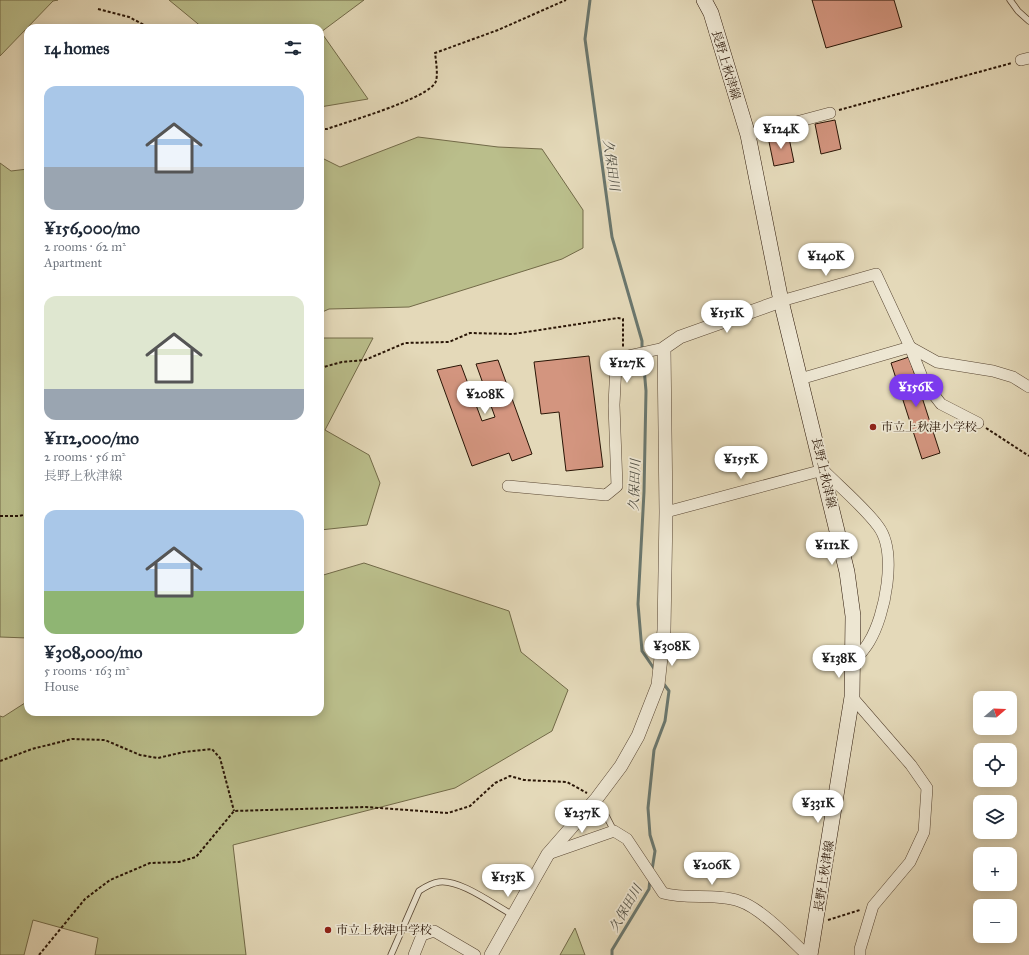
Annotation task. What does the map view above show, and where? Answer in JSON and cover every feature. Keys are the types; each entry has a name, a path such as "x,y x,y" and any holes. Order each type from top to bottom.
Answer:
{"main road":[{"name":"長野上秋津線","path":"704,0 711,13 748,135 781,301 847,572 853,616 854,662 852,697 816,923 808,955"}],"street":[{"path":"748,135 830,113"},
{"path":"508,486 606,495 617,486 614,405 616,364 623,357 664,348 680,337 781,301 876,274 910,347 924,382 940,404 978,423"},
{"path":"800,379 910,347 937,362 993,371 1013,377 1029,387"},
{"path":"491,955 548,854 597,798 621,766 638,736 658,685 664,630 666,512 664,348"},
{"path":"666,512 823,470 879,527 886,545 889,578 884,604 869,642 854,662"},
{"path":"852,697 911,766 927,788 924,832 910,862 873,906 860,949 860,955"},
{"path":"548,854 614,831 626,839 663,893 673,896 708,897 740,901 762,914 808,955"},
{"path":"414,955 422,935 434,931 475,955"}],"lane":[{"path":"1010,0 1018,11 1029,21"},
{"path":"597,798 614,831"},
{"path":"391,955 419,891 428,885 439,882 452,883 468,889 513,915"}],"path":[{"path":"324,129 412,99 432,88 436,81 435,53 498,30 566,0"},
{"path":"98,9 129,17 142,24"},
{"path":"830,113 1025,59"},
{"path":"324,367 342,362 365,360 405,342 449,342 470,333 513,334 618,318 623,319 623,357"},
{"path":"978,423 1029,456"},
{"path":"0,516 24,515"},
{"path":"0,760 32,748 72,739 105,740 140,755 158,758 184,752 212,749 220,758 234,811"},
{"path":"39,955 85,899 110,880 150,863 179,862 196,857 234,811 366,807 448,813 470,806 495,783 510,776 524,780 567,782 597,798"},
{"path":"816,923 851,914 873,906"}],"green space":[{"path":"0,0 58,0 53,1 31,24 24,24 24,31 0,56"},
{"path":"169,0 364,0 324,30 324,24 198,24"},
{"path":"324,36 368,99 324,106"},
{"path":"418,137 498,147 542,149 583,210 583,248 562,259 409,307 329,309 324,311 324,159 340,167"},
{"path":"0,163 11,171 24,169 24,638 0,637"},
{"path":"324,338 373,338 325,430 369,455 380,483 367,525 324,530"},
{"path":"364,563 509,611 521,652 568,690 552,731 455,788 233,845 246,955 95,955 98,938 33,920 24,955 0,955 0,716 3,717 24,704 24,716 324,716 324,575"},
{"path":"575,928 585,955 560,955"}],"building":[{"path":"812,0 894,0 902,27 826,48"},
{"path":"835,120 841,149 821,154 815,124"},
{"path":"788,133 794,162 774,166 768,137"},
{"path":"589,356 603,467 566,471 559,412 541,414 534,362"},
{"path":"909,357 940,453 922,459 891,363"},
{"path":"498,360 532,454 512,461 509,453 472,466 437,370 461,365 482,421 495,417 476,364"}],"waterway":[{"name":"久保田川","path":"590,0 585,39 612,237 642,341 642,350"},
{"name":"久保田川","path":"643,356 646,391 644,492 638,604 642,651 655,670"},
{"name":"久保田川","path":"652,870 655,851 650,835 648,808 654,750 665,721 669,691 663,683"},
{"name":"久保田川","path":"612,955 612,950 649,889 650,879"}],"place":[{"name":"市立上秋津小学校","path":"873,427"},
{"name":"市立上秋津中学校","path":"328,930"}]}
